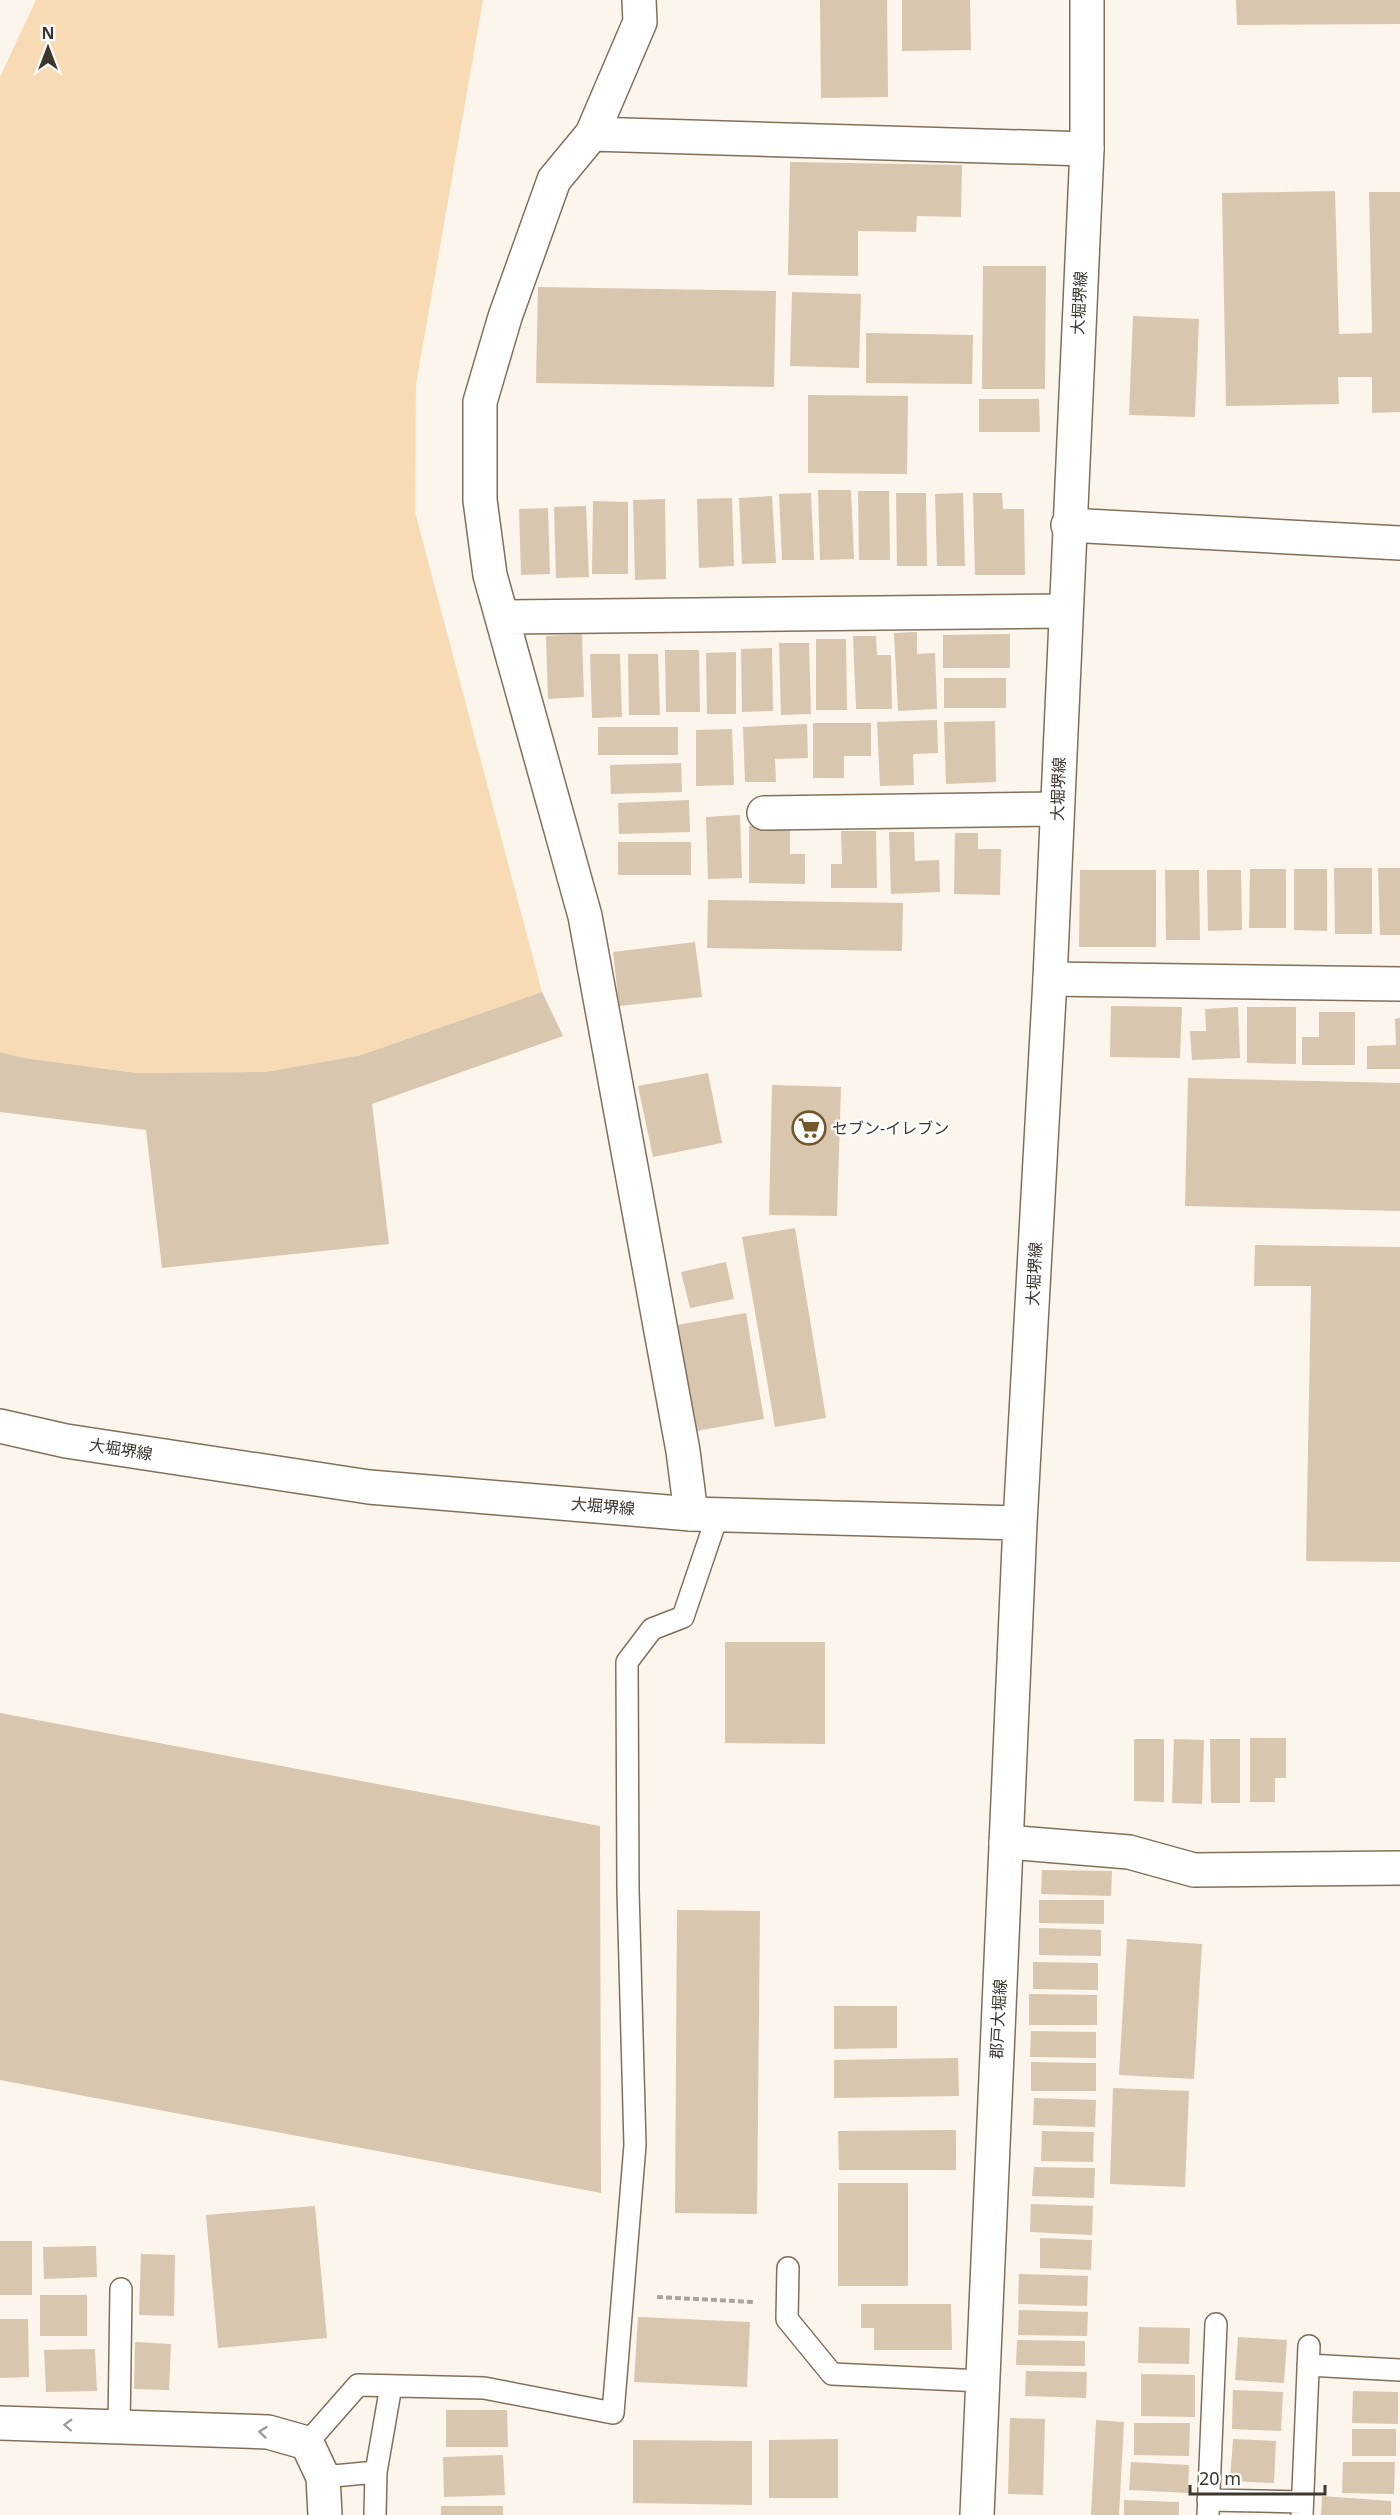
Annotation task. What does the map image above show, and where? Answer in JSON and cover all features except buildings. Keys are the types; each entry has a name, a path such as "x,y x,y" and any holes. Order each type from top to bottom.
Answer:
{"street":[{"path":"639,0 640,22 592,134 554,180 505,317 480,402 480,500 490,575 585,916 683,1451 704,1514"},
{"name":"大堀堺線","path":"0,1426 66,1441 369,1486 704,1514 1020,1523 1050,979 1068,525 1087,149 1087,0"},
{"path":"592,134 1087,149"},
{"path":"1068,525 1400,543"},
{"path":"502,618 1065,611"},
{"path":"764,813 1057,809"},
{"path":"1050,979 1400,984"},
{"name":"郡戸大堀線","path":"977,2515 1020,1523"},
{"path":"1006,1842 1129,1852 1194,1869 1400,1868"},
{"path":"0,2423 268,2432 307,2443 323,2477 325,2515"}],"lane":[{"path":"307,2443 358,2385 483,2388 613,2413 635,2145 628,1890 627,1662 652,1629 683,1617 704,1514"},
{"path":"788,2268 787,2319 832,2374 982,2381"},
{"path":"120,2427 121,2289"},
{"path":"1216,2324 1208,2508 1302,2509 1308,2356 1400,2370"},
{"path":"375,2515 376,2472 391,2386"},
{"path":"323,2477 376,2472"}],"path":[{"path":"623,2295 788,2304"}],"shaded area":[{"path":"36,0 483,0 416,384 415,512 542,992 361,1055 266,1072 137,1073 24,1058 0,1052 0,77"}],"place":[{"name":"セブン-イレブン","path":"809,1128"}]}
